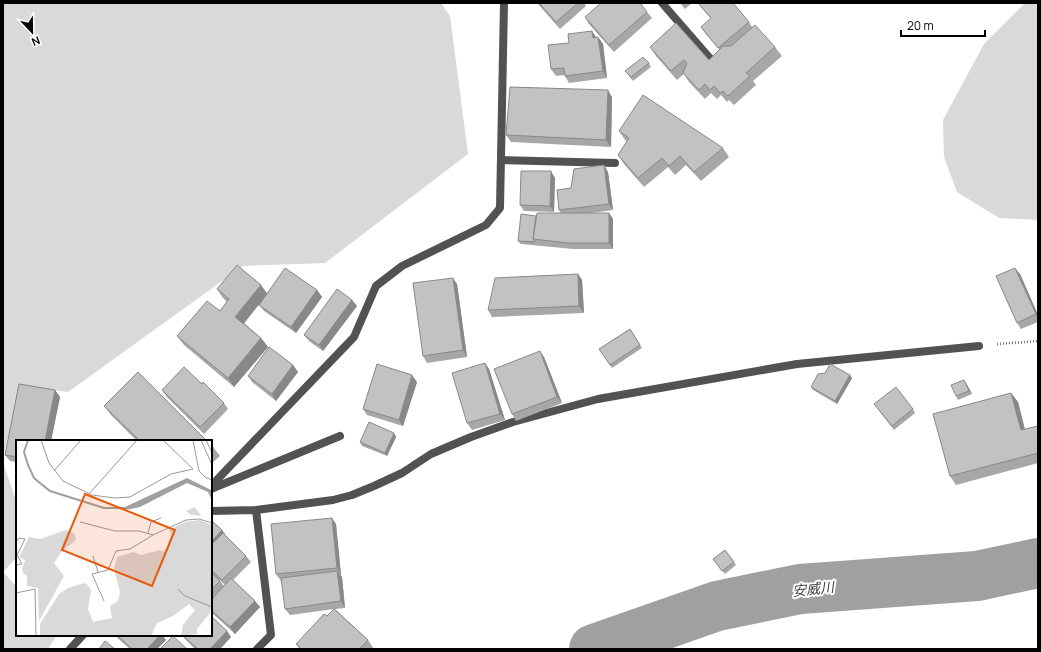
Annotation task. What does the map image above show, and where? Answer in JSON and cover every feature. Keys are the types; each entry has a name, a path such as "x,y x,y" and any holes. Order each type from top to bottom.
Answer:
{"street":[{"path":"212,485 354,337 376,286 402,266 486,225 500,208 504,3"},
{"path":"662,3 715,64"},
{"path":"501,160 615,163"},
{"path":"212,511 256,510 333,500 352,495 402,473 431,454 471,437 513,422 598,399 797,364 979,346"},
{"path":"212,489 340,436"},
{"path":"256,510 271,635 257,649"},
{"path":"70,649 82,636"}],"path":[{"path":"979,346 1038,341"}],"shaded area":[{"path":"3,3 441,3 450,16 468,154 325,263 243,266 68,392 21,386 3,457"},
{"path":"1025,3 1038,3 1038,220 999,218 957,192 944,157 943,120 984,44"},
{"path":"3,463 16,500 16,558 3,572"},
{"path":"3,572 16,586 16,636 56,636 48,649 3,649"}],"building":[{"path":"539,3 578,3 556,22"},
{"path":"601,3 640,3 647,12 609,45 585,17"},
{"path":"698,3 733,3 749,22 718,48 701,27 711,18"},
{"path":"676,23 709,60 723,46 731,46 755,25 775,47 746,73 750,76 728,96 723,91 720,93 714,86 710,90 705,84 699,90 683,73 687,63 684,60 671,71 650,47"},
{"path":"592,31 593,38 598,37 603,71 565,76 564,68 551,69 548,45 569,43 568,34"},
{"path":"643,57 649,63 631,77 625,71"},
{"path":"510,87 608,90 606,140 506,135"},
{"path":"643,95 723,148 694,172 680,156 669,166 662,158 638,178 618,155 629,138 619,131"},
{"path":"604,165 609,204 559,210 557,190 571,188 574,169"},
{"path":"521,171 551,171 550,206 520,205"},
{"path":"537,213 609,213 609,243 569,243 533,239"},
{"path":"521,214 536,216 533,239 535,242 518,241"},
{"path":"237,265 261,285 235,317 261,338 228,378 177,336 207,301 220,311 229,299 217,289"},
{"path":"285,268 317,290 291,327 259,305"},
{"path":"1015,268 1036,314 1017,323 996,276"},
{"path":"578,274 579,306 488,310 495,278"},
{"path":"453,278 463,350 423,356 413,283"},
{"path":"337,289 352,300 319,345 304,335"},
{"path":"630,329 640,345 610,365 599,349"},
{"path":"269,347 293,365 272,394 248,376"},
{"path":"540,351 557,397 512,414 494,369"},
{"path":"485,363 500,414 467,423 452,373"},
{"path":"377,364 412,375 399,420 363,409"},
{"path":"830,364 850,375 835,401 811,387 818,374 825,373"},
{"path":"184,367 202,384 203,382 224,403 200,427 162,390"},
{"path":"138,372 206,440 139,440 104,406"},
{"path":"964,380 969,391 956,396 951,385"},
{"path":"19,384 55,390 45,440 16,440 16,457 5,455"},
{"path":"896,387 913,409 892,426 874,404"},
{"path":"1011,393 1021,430 1038,426 1038,453 950,476 933,414"},
{"path":"369,422 394,433 385,453 360,442"},
{"path":"332,518 337,568 276,574 271,524"},
{"path":"212,521 222,530 212,541"},
{"path":"223,533 246,556 222,580 212,571 212,544"},
{"path":"725,550 734,562 722,571 713,559"},
{"path":"337,571 341,601 285,609 281,578"},
{"path":"212,573 220,581 212,589"},
{"path":"231,578 255,601 230,627 212,611 212,599"},
{"path":"334,609 368,640 360,648 362,649 298,649 300,647 296,644 324,614 327,616"},
{"path":"212,617 227,631 210,649 198,649 183,636 212,636"},
{"path":"118,636 159,636 147,649 132,649"},
{"path":"173,636 187,649 160,649"},
{"path":"105,641 115,649 99,649"}],"waterway":[{"name":"安威川","path":"594,649 717,606 800,589 977,576 1038,563"}]}
